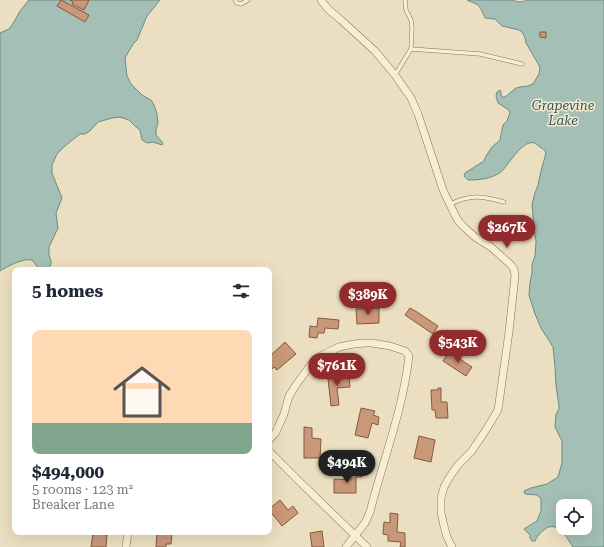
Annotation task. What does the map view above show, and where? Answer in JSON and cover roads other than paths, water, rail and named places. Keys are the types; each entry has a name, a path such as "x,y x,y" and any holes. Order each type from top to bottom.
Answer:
{"street":[{"path":"321,0 328,9 375,51 395,75 411,98 418,114 443,190 460,223 475,237 491,247 514,269 515,276 509,332 498,410 475,446 449,478 444,487 441,498 441,513 447,538 452,547"},
{"path":"272,437 276,432 284,414 289,396 315,359 339,347 364,343 390,346 405,351 409,356 406,379 398,413 370,512 365,523 346,547"},
{"path":"272,454 367,547"},
{"path":"126,547 128,535"}],"lane":[{"path":"235,0 237,3 241,4 248,0"},
{"path":"395,75 412,49 411,20 406,10 405,0"},
{"path":"412,49 480,54 522,64"},
{"path":"450,204 461,199 475,196 491,198 504,202"}],"water":[{"path":"29,0 160,0 147,16 137,40 125,58 127,76 131,84 142,95 151,100 154,105 158,123 156,135 163,143 162,145 153,142 147,143 142,140 140,130 129,120 120,117 98,122 90,131 85,134 80,134 57,154 52,165 52,173 62,198 56,213 58,228 49,247 51,265 49,267 38,267 32,260 24,260 0,271 0,33 9,29"},
{"name":"Grapevine Lake","path":"467,0 512,0 523,2 526,0 604,0 604,547 573,547 565,535 592,535 592,499 556,499 556,528 550,527 545,529 535,541 532,541 530,535 524,529 537,521 541,511 541,499 537,495 525,494 524,491 547,484 558,477 562,463 562,441 555,427 556,414 559,406 553,347 541,328 529,295 536,241 532,204 546,153 536,143 530,143 525,145 516,153 501,172 489,178 468,180 464,176 465,173 484,161 492,147 500,140 503,125 507,121 510,113 509,110 498,103 496,96 497,92 500,90 502,97 505,97 516,88 533,84 539,74 540,67 526,43 523,33 519,30 502,26 495,19 485,18 482,10 475,3"}]}
